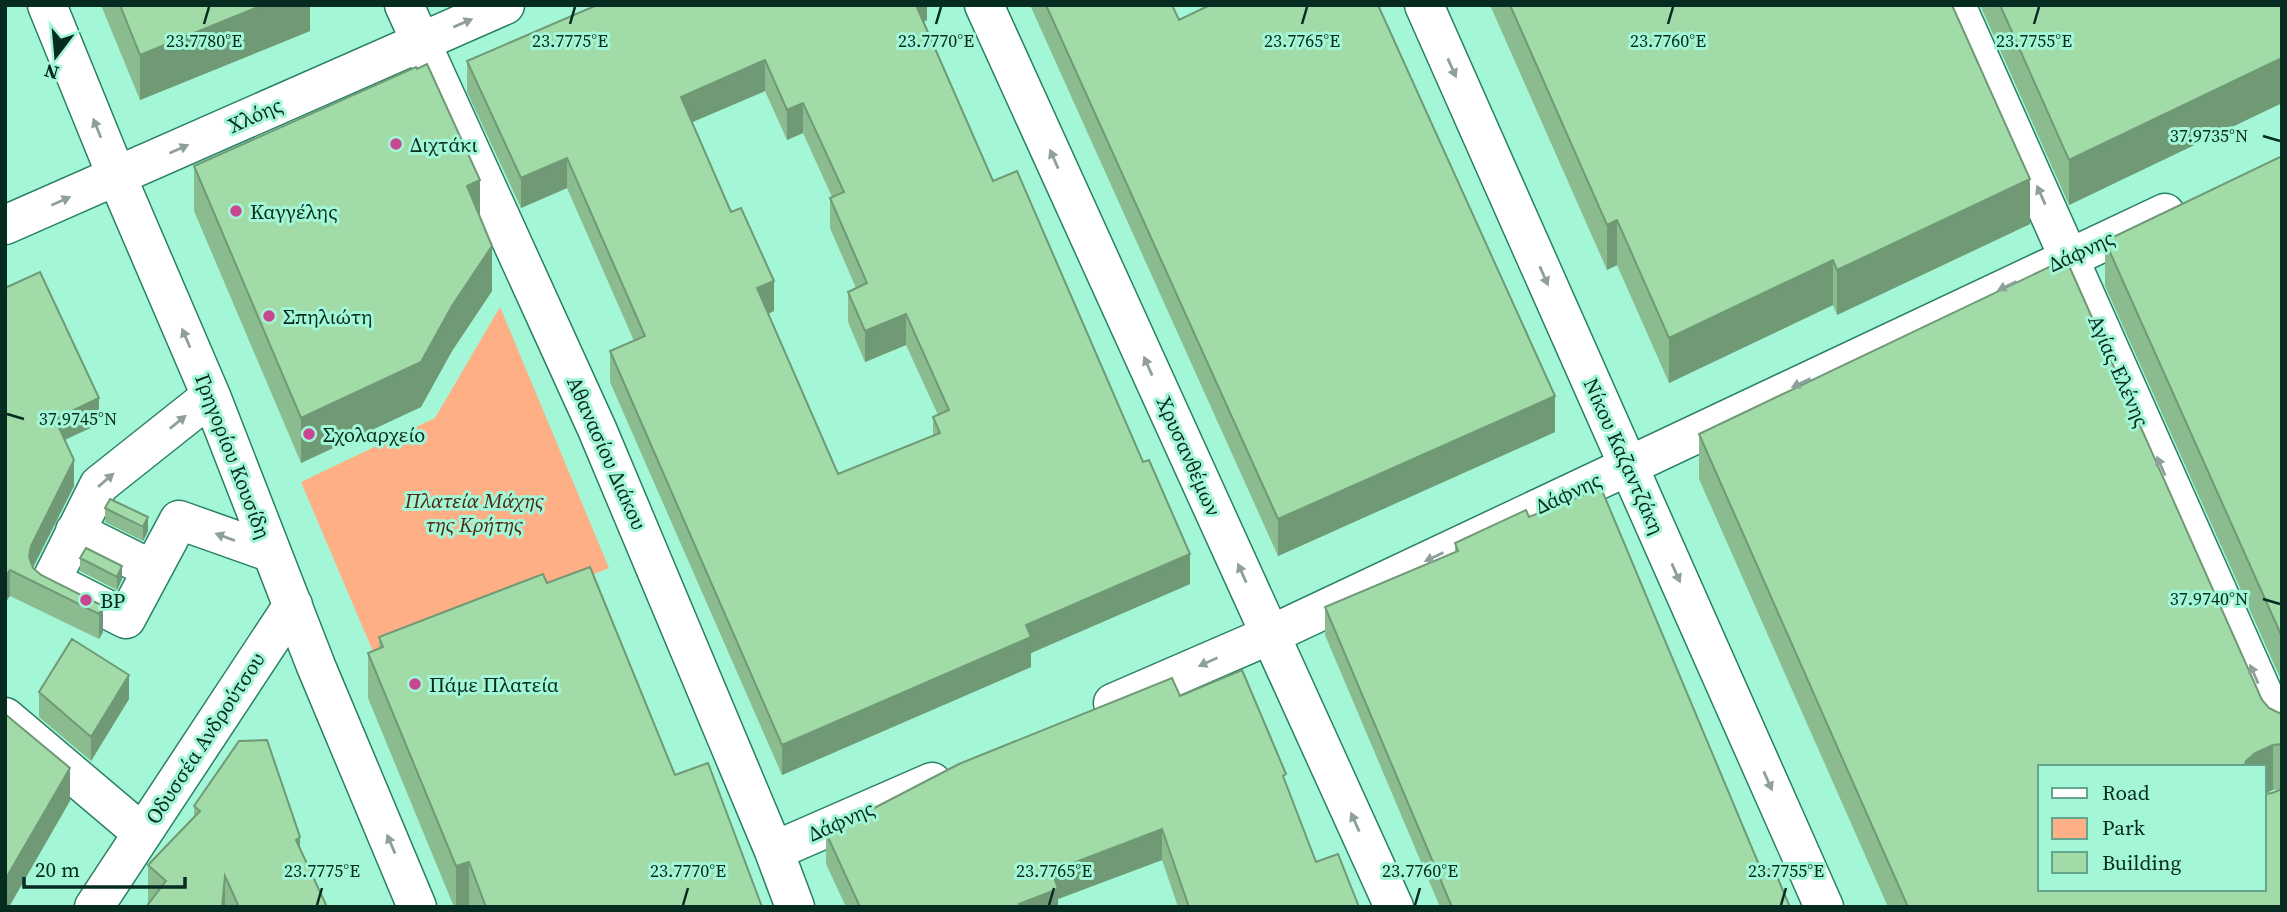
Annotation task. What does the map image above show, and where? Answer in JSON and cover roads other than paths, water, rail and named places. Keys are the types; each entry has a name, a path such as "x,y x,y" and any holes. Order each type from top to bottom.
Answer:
{"street":[{"name":"Γρηγορίου Κουσίδη","path":"47,5 211,396 272,553 417,907"},
{"name":"Αθανασίου Διάκου","path":"404,5 597,429 795,907"},
{"name":"Χλόης","path":"5,225 505,5"},
{"name":"Χρυσανθέμων","path":"984,5 1394,907"},
{"name":"Νίκου Καζαντζάκη","path":"1424,5 1824,907"},
{"name":"Αγίας Ελένης","path":"1956,5 2282,736"},
{"name":"Δάφνης","path":"1079,718 1270,635 2194,200"},
{"path":"211,396 99,485 51,581 126,619 179,520 272,553"},
{"path":"70,543 145,581"},
{"name":"Οδυσσέα Ανδρούτσου","path":"94,907 293,605"},
{"path":"5,717 142,833"},
{"name":"Δάφνης","path":"774,851 965,768"}],"place":[{"name":"Διχτάκι","path":"396,144"},
{"name":"Καγγέλης","path":"236,211"},
{"name":"Σπηλιώτη","path":"269,316"},
{"name":"Σχολαρχείο","path":"309,434"},
{"name":"BP","path":"86,600"},
{"name":"Πάμε Πλατεία","path":"415,684"}],"park label":[{"name":"Πλατεία Μάχης της Κρήτης","path":"474,512"}]}
